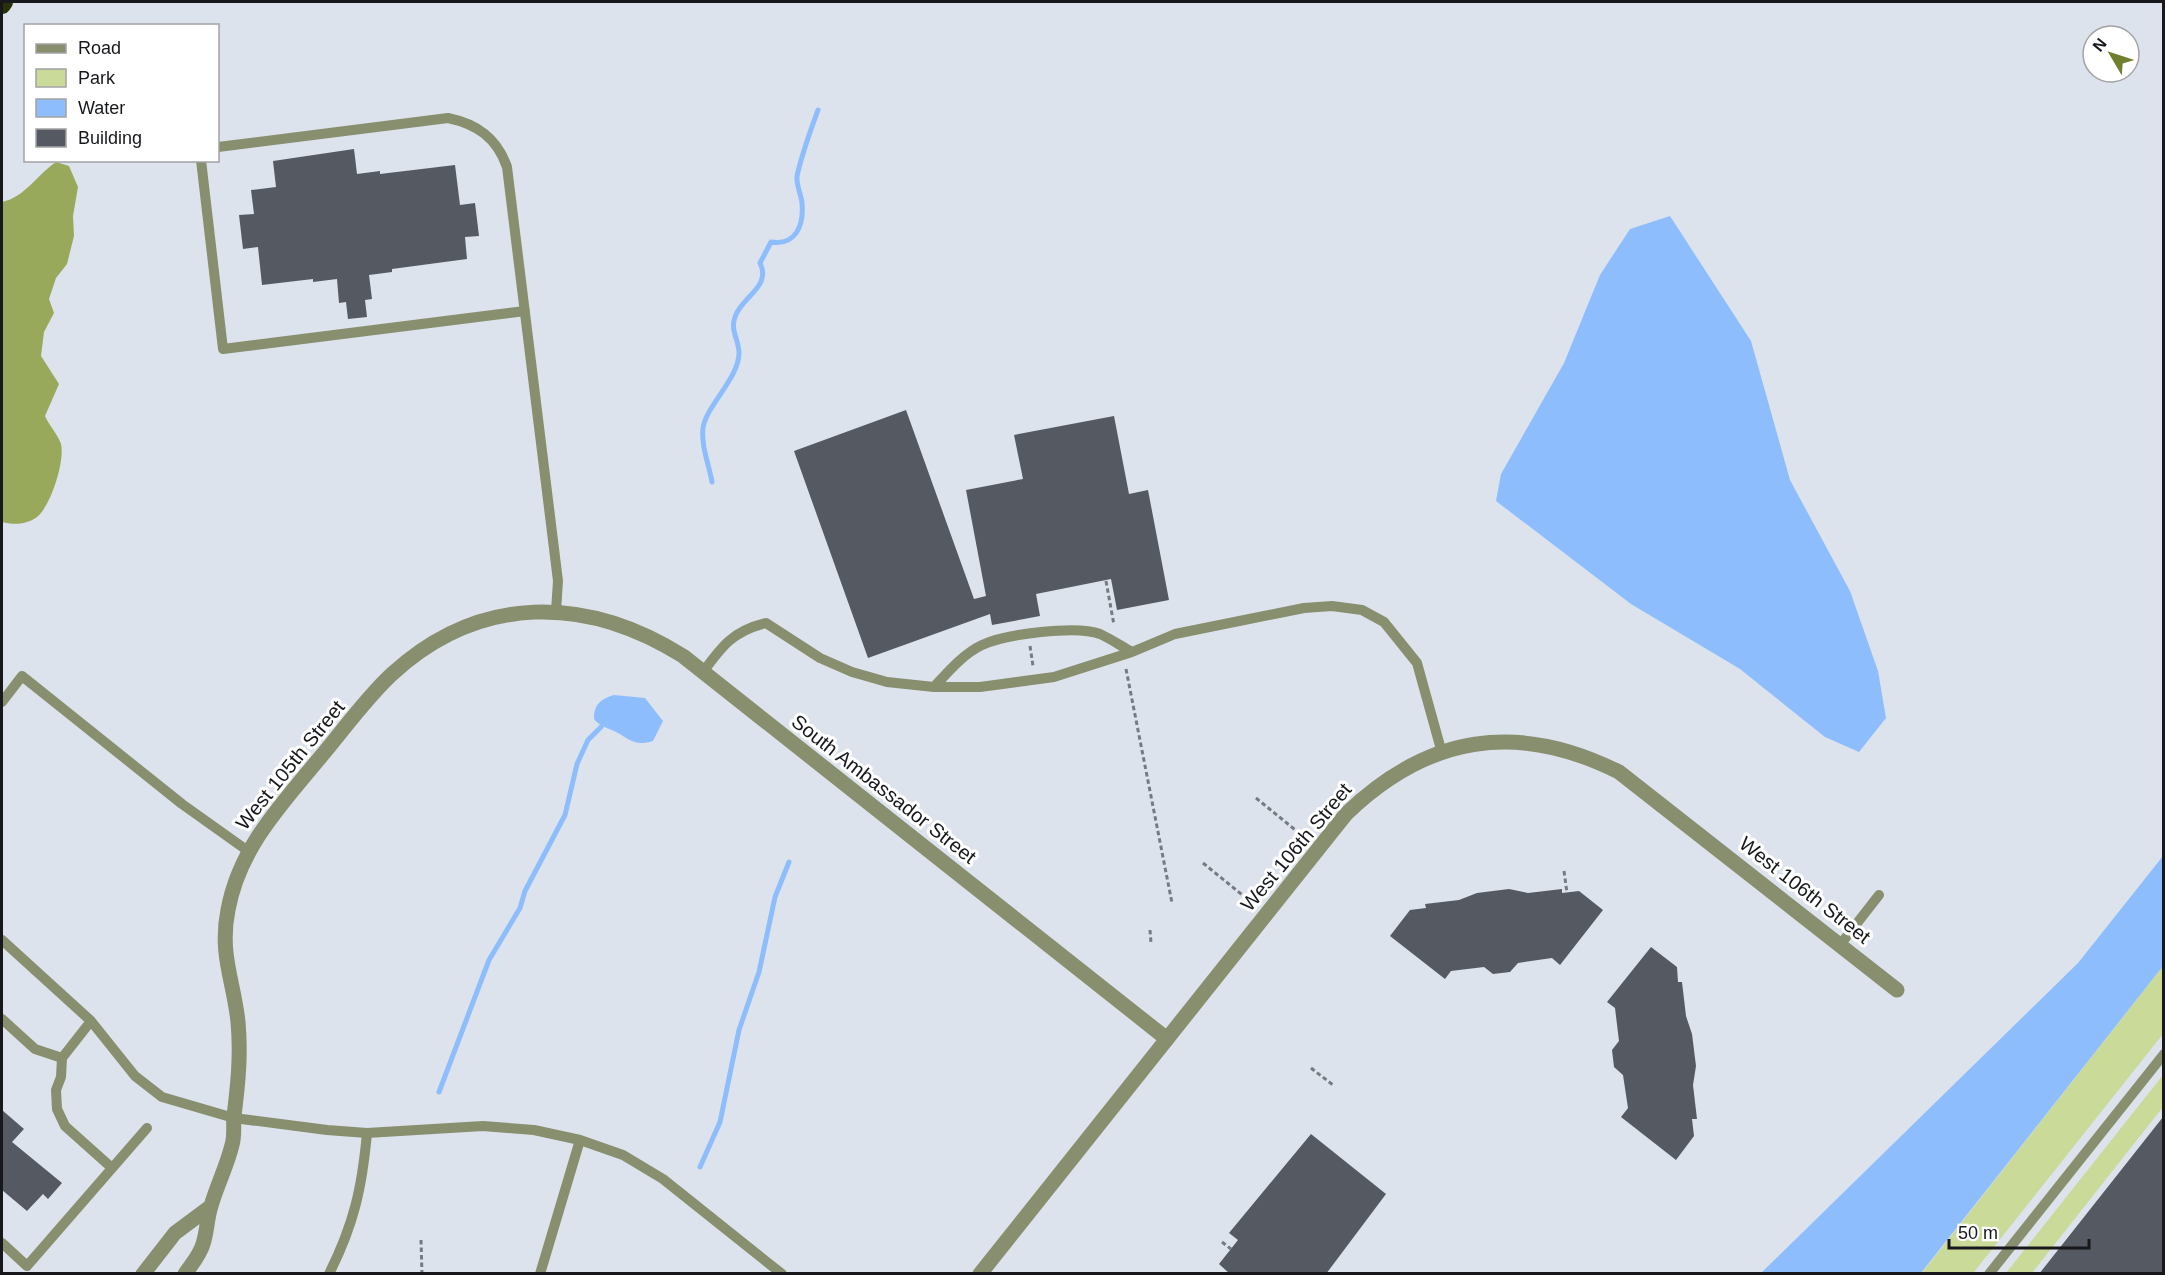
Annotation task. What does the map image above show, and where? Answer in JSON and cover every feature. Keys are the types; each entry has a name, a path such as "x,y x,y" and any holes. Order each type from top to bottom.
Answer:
{"street":[{"name":"South Ambassador Street","path":"556,611 606,620 636,630 683,656 1167,1039"},
{"name":"West 105th Street","path":"185,1274 203,1247 210,1207 233,1142 240,1059 238,1018 225,955 225,933 233,889 248,851 275,812 377,690 416,653 458,630 489,619 556,611"},
{"name":"West 106th Street","path":"980,1274 1346,814 1370,791 1394,773 1461,746 1522,742 1558,747 1586,756 1619,772 1897,990"},
{"path":"143,1274 175,1233 210,1207"}],"lane":[{"path":"219,147 448,118 477,127 496,144 507,167 558,581 556,611"},
{"path":"201,162 224,349 525,311"},
{"path":"703,672 725,643 746,628 766,623 820,658 852,672 887,682 934,687 980,687 1054,676 1132,652 1175,634 1304,608 1332,606 1362,610 1384,622 1417,663 1442,753"},
{"path":"934,687 957,662 983,645 1028,635 1073,629 1099,634 1132,652"},
{"path":"2,702 22,676 182,804 248,851"},
{"path":"1840,945 1879,895"},
{"path":"2,940 90,1021 135,1076 162,1097 234,1118 366,1133 483,1126 534,1130 580,1140 623,1155 663,1179 782,1274"},
{"path":"2,1020 35,1049 62,1058"},
{"path":"90,1021 62,1058 61,1077 56,1090 57,1109 65,1126 112,1168"},
{"path":"1989,1274 2163,1054"},
{"path":"2,1243 27,1266 147,1128"},
{"path":"329,1274 345,1241 362,1188 366,1133"},
{"path":"540,1274 580,1140"}],"path":[{"path":"1106,581 1116,633"},
{"path":"1125,667 1172,903"},
{"path":"1256,798 1299,833"},
{"path":"1203,863 1246,898"},
{"path":"1564,871 1567,893"},
{"path":"1150,930 1151,943"},
{"path":"1311,1068 1333,1085"},
{"path":"421,1240 422,1274"},
{"path":"1222,1242 1231,1249"}],"green space":[{"path":"56,162 69,166 78,187 73,216 74,236 67,264 56,278 49,299 54,313 44,332 41,356 59,384 45,416 61,444 61,461 52,494 42,511 28,522 11,524 2,522 2,202 24,191"},
{"path":"2163,966 2163,1034 1974,1272 1921,1274"},
{"path":"2163,1075 2163,1107 2032,1273 2006,1273"}],"water":[{"path":"1670,216 1751,341 1790,480 1850,591 1878,671 1886,718 1859,752 1825,737 1740,669 1631,604 1496,501 1501,474 1564,363 1600,275 1630,229"},
{"path":"614,695 645,698 663,721 653,741 634,742 596,722 595,709 599,703"},
{"path":"2163,856 2163,966 1921,1273 1761,1273 2078,963"}],"building":[{"path":"354,149 357,174 380,171 380,174 455,165 460,205 475,203 479,236 465,237 467,259 392,269 392,272 369,275 372,299 365,300 367,317 348,319 346,302 339,303 337,279 313,282 313,279 262,285 258,247 243,249 239,215 254,214 251,190 276,187 273,161"},
{"path":"906,410 974,599 986,596 966,490 1023,479 1014,435 1114,416 1129,494 1148,490 1169,600 1117,610 1111,579 1036,594 1040,616 992,625 990,614 868,658 794,451"},
{"path":"1509,889 1528,893 1562,889 1562,893 1579,891 1603,910 1560,965 1552,958 1518,963 1510,972 1493,974 1484,967 1451,971 1445,979 1390,936 1410,910 1426,908 1425,904 1459,900 1477,893"},
{"path":"1651,947 1677,967 1678,982 1682,982 1686,1016 1692,1034 1696,1066 1693,1085 1697,1119 1692,1119 1694,1136 1676,1160 1621,1117 1628,1108 1623,1075 1614,1067 1612,1050 1619,1041 1615,1008 1607,1002"},
{"path":"2,1110 24,1129 12,1142 62,1183 48,1199 43,1194 27,1211 2,1190"},
{"path":"2163,1117 2163,1274 2039,1274"},
{"path":"1311,1134 1386,1194 1326,1274 1230,1274 1219,1264 1238,1240 1229,1233"}],"waterway":[{"path":"712,482 703,442 705,419 738,362 739,348 734,331 735,317 762,279 763,271 760,263 771,242 787,241 800,226 802,203 797,176 818,110"},
{"path":"439,1092 489,960 520,908 525,891 565,815 577,764 588,740 601,727"},
{"path":"700,1167 720,1122 739,1030 759,972 775,897 789,862"}]}
